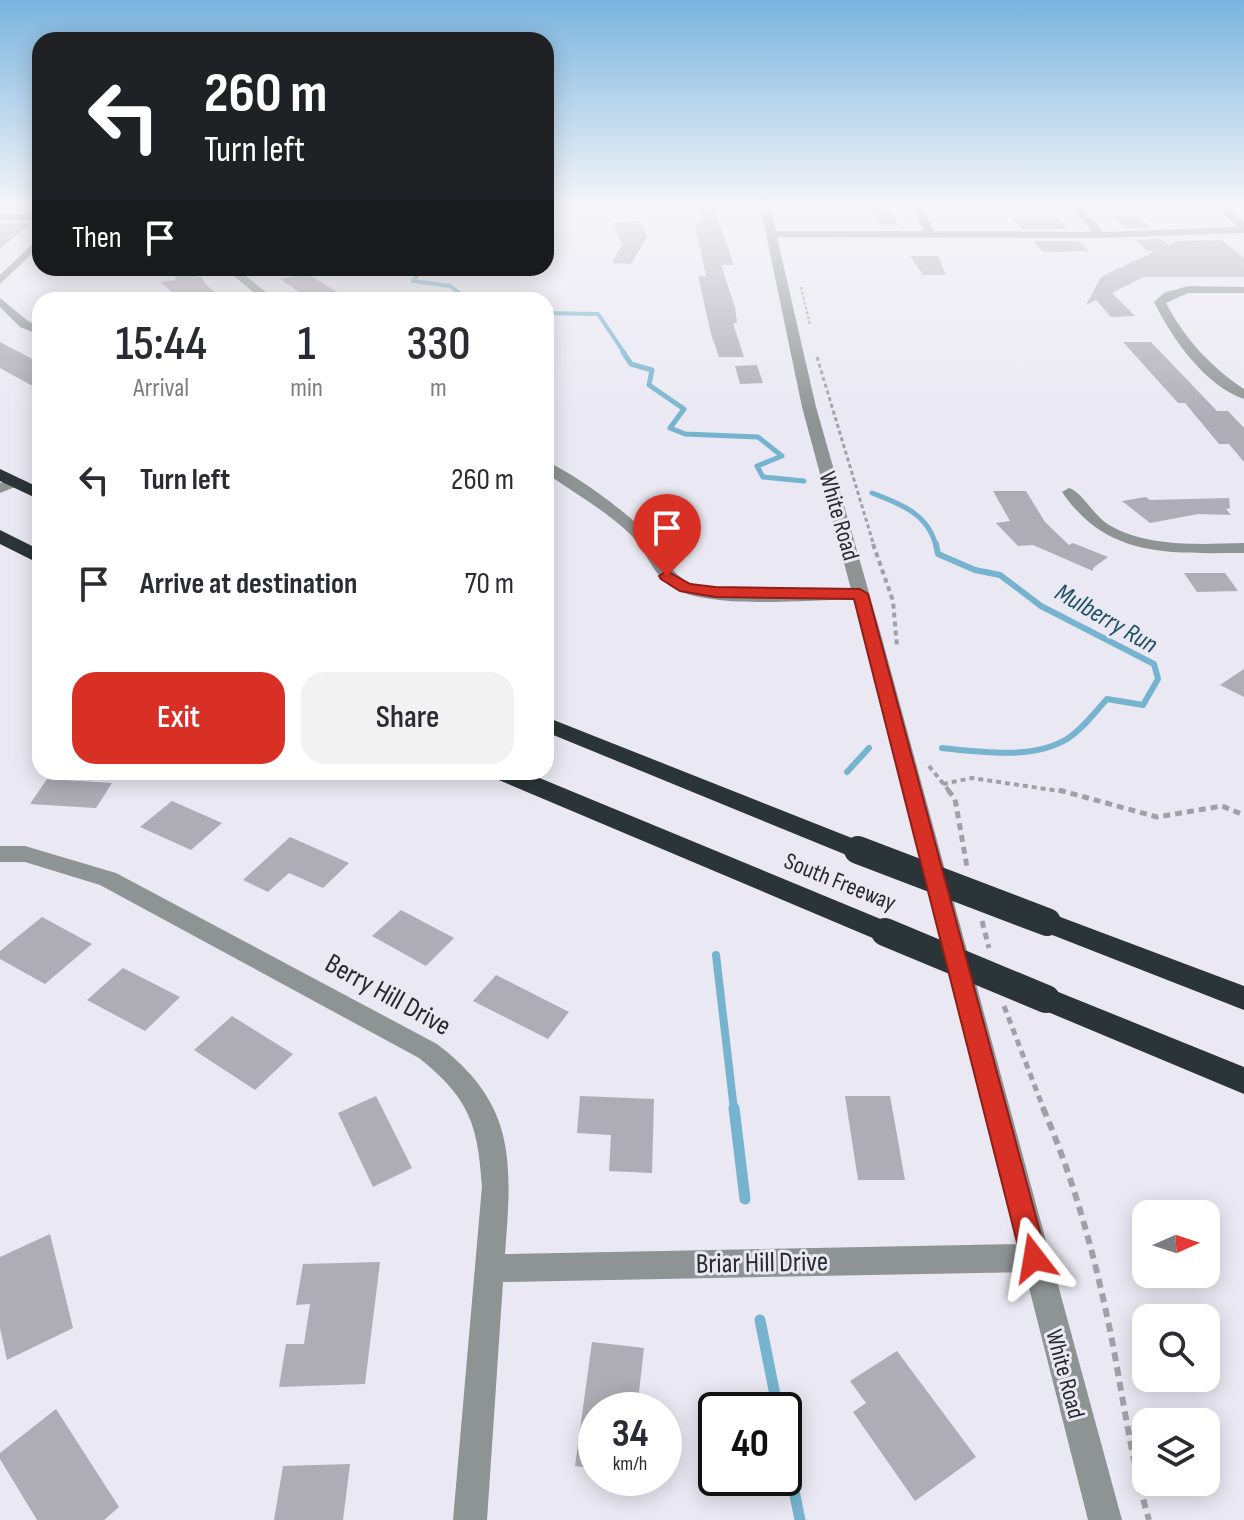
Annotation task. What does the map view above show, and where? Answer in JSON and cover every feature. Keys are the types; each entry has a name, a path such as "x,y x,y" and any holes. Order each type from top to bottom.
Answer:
{"highway":[{"path":"5,482 32,492"},
{"path":"0,536 32,554"},
{"name":"South Freeway","path":"554,727 858,850 1244,998"},
{"name":"South Freeway","path":"521,780 601,816 1244,1081"}],"street":[{"path":"239,276 260,292"},
{"name":"White Road","path":"780,276 809,407 1105,1520"},
{"path":"1244,290 1183,291 1164,297 1160,302 1165,314 1207,368 1244,395"},
{"path":"0,301 24,324 32,328"},
{"path":"554,472 635,531 654,552 667,576 686,588 759,594 860,594"},
{"path":"1069,492 1078,509 1097,526 1129,540 1168,548 1244,548"},
{"name":"Berry Hill Drive","path":"0,854 25,854 108,879 428,1051 452,1068 472,1090 485,1113 493,1140 496,1186 470,1520"},
{"name":"Briar Hill Drive","path":"490,1268 1034,1258"}],"path":[{"path":"943,784 972,778 1052,788 1157,817 1222,806 1244,815"}],"building":[{"path":"175,276 201,276 215,292 172,292 160,282 176,280"},
{"path":"311,276 337,292 299,292 280,279"},
{"path":"698,276 725,276 735,307 737,323 733,323 744,357 719,357"},
{"path":"1244,276 1143,277 1112,293 1135,316 1111,317 1096,300 1086,305 1101,277"},
{"path":"0,342 32,359 32,386 0,368"},
{"path":"1123,342 1151,342 1217,411 1228,411 1244,428 1244,462 1229,444 1219,444 1185,403 1178,403"},
{"path":"757,365 763,383 740,384 735,366"},
{"path":"993,491 1026,491 1045,522 1069,545 1073,543 1108,557 1093,571 1033,545 1018,546 996,523 1010,521"},
{"path":"1146,497 1150,500 1229,498 1230,508 1226,509 1231,515 1198,514 1150,523 1122,501"},
{"path":"1184,573 1225,573 1238,591 1197,592"},
{"path":"1244,669 1244,697 1220,685"},
{"path":"46,780 112,783 96,808 30,804"},
{"path":"172,801 222,823 191,850 140,827"},
{"path":"290,837 349,863 323,888 289,873 268,892 243,880"},
{"path":"401,910 454,938 426,966 372,936"},
{"path":"42,917 92,944 45,984 0,959 0,951"},
{"path":"123,968 180,997 145,1031 87,1000"},
{"path":"496,975 569,1012 548,1039 473,1001"},
{"path":"232,1016 293,1054 255,1090 194,1050"},
{"path":"376,1096 412,1168 373,1187 338,1113"},
{"path":"580,1096 654,1099 652,1173 609,1171 611,1135 577,1133"},
{"path":"845,1096 890,1096 905,1180 858,1180"},
{"path":"50,1234 73,1328 7,1360 0,1328 0,1257"},
{"path":"380,1262 365,1384 279,1387 286,1344 304,1344 310,1304 296,1305 303,1264"},
{"path":"592,1342 644,1348 639,1392 585,1392"},
{"path":"897,1351 976,1457 915,1501 853,1412 866,1403 850,1381"},
{"path":"56,1409 119,1507 104,1520 37,1520 0,1459 0,1453"},
{"path":"350,1464 343,1520 274,1520 283,1466"}],"waterway":[{"name":"Mulberry Run","path":"416,276 413,281 450,286 458,292"},
{"name":"Mulberry Run","path":"554,313 598,314 625,354"},
{"name":"Mulberry Run","path":"623,352 631,364 652,370 649,385 684,409 670,428 685,434 758,437 782,456 757,466 763,477 804,481"},
{"name":"Mulberry Run","path":"872,493 912,511 927,525 936,546"},
{"name":"Mulberry Run","path":"936,544 938,554 975,570 1000,575 1041,606 1154,664 1158,679 1143,705 1107,699 1078,730 1053,746 1006,753 942,748"},
{"name":"Mulberry Run","path":"847,772 869,748"},
{"name":"Mulberry Run","path":"716,955 734,1110"},
{"name":"Mulberry Run","path":"734,1108 745,1199"},
{"name":"Mulberry Run","path":"760,1320 774,1392"},
{"name":"Mulberry Run","path":"795,1496 800,1520"}],"route":[{"path":"667,576 686,588 715,592 860,594 1034,1258"}]}
